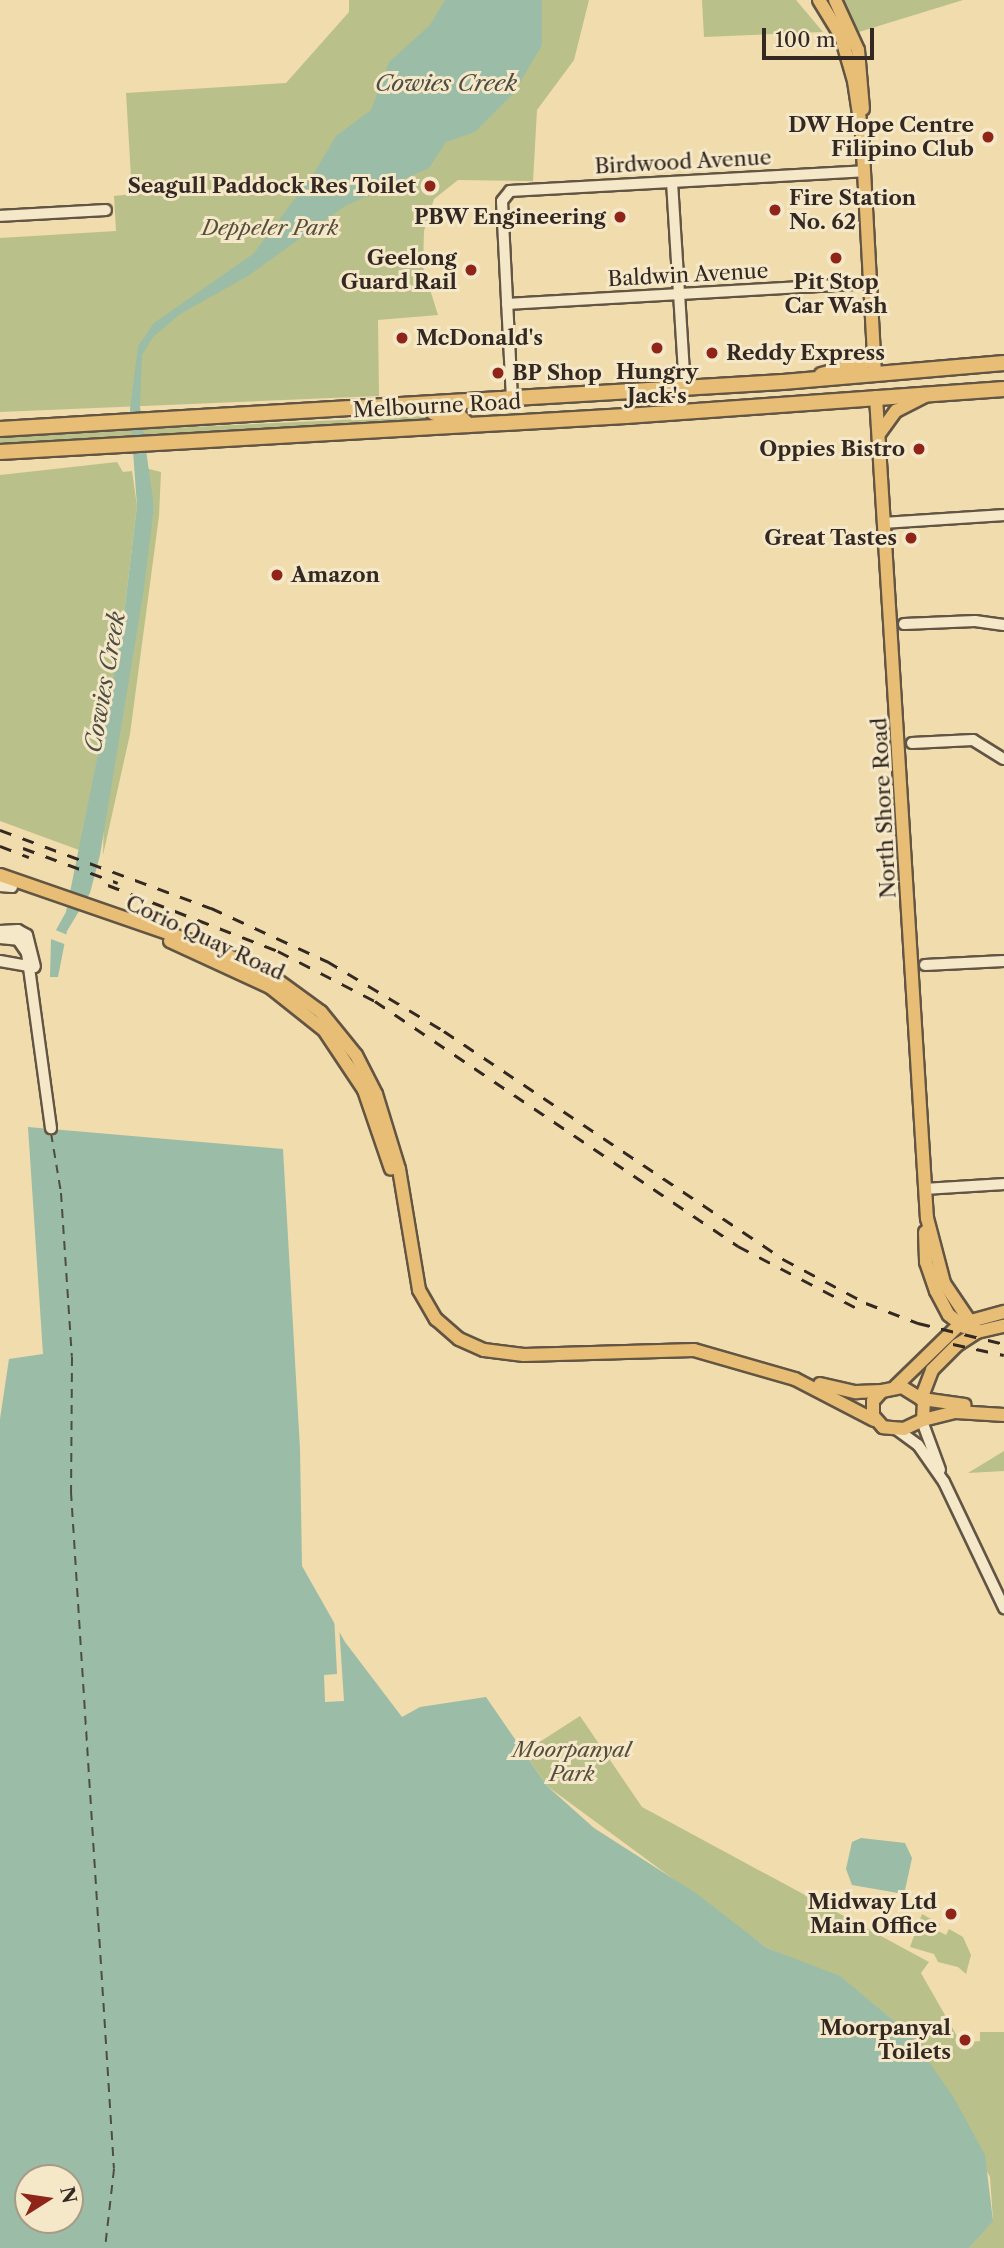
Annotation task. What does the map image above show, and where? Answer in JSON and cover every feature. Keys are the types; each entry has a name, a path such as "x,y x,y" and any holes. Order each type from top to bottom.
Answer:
{"highway":[{"name":"Melbourne Road","path":"0,429 384,409 795,381 874,367 1004,363"},
{"path":"874,367 876,397"},
{"name":"Melbourne Road","path":"0,452 468,425 1004,388"},
{"path":"384,409 414,414 455,413 468,425"}],"main road":[{"path":"835,0 860,58 863,172 874,367"},
{"path":"820,1 848,53 862,134"},
{"path":"879,435 895,411 932,393"},
{"name":"North Shore Road","path":"876,397 927,1218 924,1243 931,1279 949,1315 963,1323"},
{"name":"Corio Quay Road","path":"0,875 58,897 192,940 250,965 297,993 342,1043 364,1090 383,1142 397,1196 409,1278 427,1318 458,1346 489,1357 539,1360 580,1355 694,1350 795,1379 856,1392 889,1389"},
{"name":"Corio Quay Road","path":"4,885 58,897"},
{"path":"1004,1312 963,1323 873,1403 874,1419 896,1429 956,1412 1004,1415"},
{"path":"963,1323 977,1332"},
{"path":"923,1421 922,1399 932,1370 977,1332 1004,1326"},
{"name":"Corio Quay Road","path":"795,1379 874,1419"},
{"path":"889,1389 922,1399 1004,1409"}],"street":[{"name":"Birdwood Avenue","path":"508,304 502,201 505,195 672,182 863,172"},
{"path":"672,182 685,388"},
{"path":"0,216 106,210"},
{"name":"Baldwin Avenue","path":"508,304 870,283"},
{"path":"508,304 512,399"},
{"path":"884,523 1004,515"},
{"path":"904,624 975,621 1004,625"},
{"path":"912,743 973,740 1004,759"},
{"path":"0,931 18,930 27,935 34,1009 51,1128"},
{"path":"0,938 22,944 32,966"},
{"path":"0,961 32,966"},
{"path":"925,965 1004,961"},
{"path":"925,1189 1004,1184"},
{"path":"923,1421 944,1482 1004,1608"},
{"path":"896,1429 918,1445 944,1482"}],"green space":[{"name":"Deppeler Park","path":"349,0 589,0 574,60 537,110 533,181 458,180 434,199 424,231 423,267 438,315 378,320 379,396 0,412 0,238 116,231 114,196 132,194 126,93 286,83 349,12"},
{"path":"702,0 796,0 823,32 704,37"},
{"path":"840,0 963,0 859,32"},
{"path":"447,415 458,420 0,446 0,436"},
{"path":"117,462 123,472 132,471 137,506 121,639 79,850 0,821 0,475"},
{"path":"145,468 161,472 159,516 130,734 103,855 104,818 154,507"},
{"path":"1004,1451 1004,1471 968,1473"},
{"name":"Moorpanyal Park","path":"580,1716 642,1807 929,1962 921,1973 961,2043 980,2041 980,2032 1004,2032 1004,2248 969,2248 993,2220 990,2177 910,2034 844,1980 767,1948 547,1786 524,1752"},
{"path":"922,1914 940,1924 938,1931 946,1935 949,1929 963,1937 971,1955 966,1974 958,1967 938,1962 934,1954 910,1947"}],"water":[{"name":"Cowies Creek","path":"445,0 542,0 542,45 513,94 475,132 446,142 429,168 345,206 248,276 180,314 153,337 142,355 140,407 154,507 143,595 100,855 90,893 67,931 58,977 50,977 51,939 66,912 121,639 137,506 130,409 138,346 154,323 253,254 313,175 336,136 371,110 389,62 430,25"},
{"path":"28,1127 283,1149 300,1449 302,1566 345,1642 402,1717 420,1707 486,1697 547,1786 594,1828 697,1894 767,1948 840,1976 910,2034 954,2098 985,2155 993,2221 969,2248 0,2248 0,1419 9,1359 43,1354"},
{"path":"861,1838 905,1843 912,1858 905,1890 898,1893 852,1885 846,1869 852,1842"}],"pier":[{"path":"53,929 70,936 67,945 48,938"},
{"path":"334,1615 339,1624 344,1701 325,1702 324,1675 337,1674"}],"ferry route":[{"path":"51,1133 61,1193 72,1357 71,1492 114,2169 105,2248"}],"railway":[{"path":"0,830 211,908 327,961 444,1031 783,1259 866,1303 918,1323 1004,1344"},
{"path":"0,846 29,857"},
{"path":"23,848 118,883"},
{"path":"108,885 278,951 375,1001 738,1246 864,1312"},
{"path":"953,1344 1004,1355"}],"place":[{"name":"DW Hope Centre Filipino Club","path":"988,137"},
{"name":"Seagull Paddock Res Toilet","path":"430,186"},
{"name":"Fire Station No. 62","path":"775,210"},
{"name":"PBW Engineering","path":"620,217"},
{"name":"Pit Stop Car Wash","path":"836,258"},
{"name":"Geelong Guard Rail","path":"471,270"},
{"name":"McDonald's","path":"402,338"},
{"name":"Hungry Jack's","path":"657,348"},
{"name":"Reddy Express","path":"712,353"},
{"name":"BP Shop","path":"498,373"},
{"name":"Oppies Bistro","path":"919,449"},
{"name":"Great Tastes","path":"911,538"},
{"name":"Amazon","path":"277,575"},
{"name":"Midway Ltd Main Office","path":"951,1914"},
{"name":"Moorpanyal Toilets","path":"965,2040"}]}
